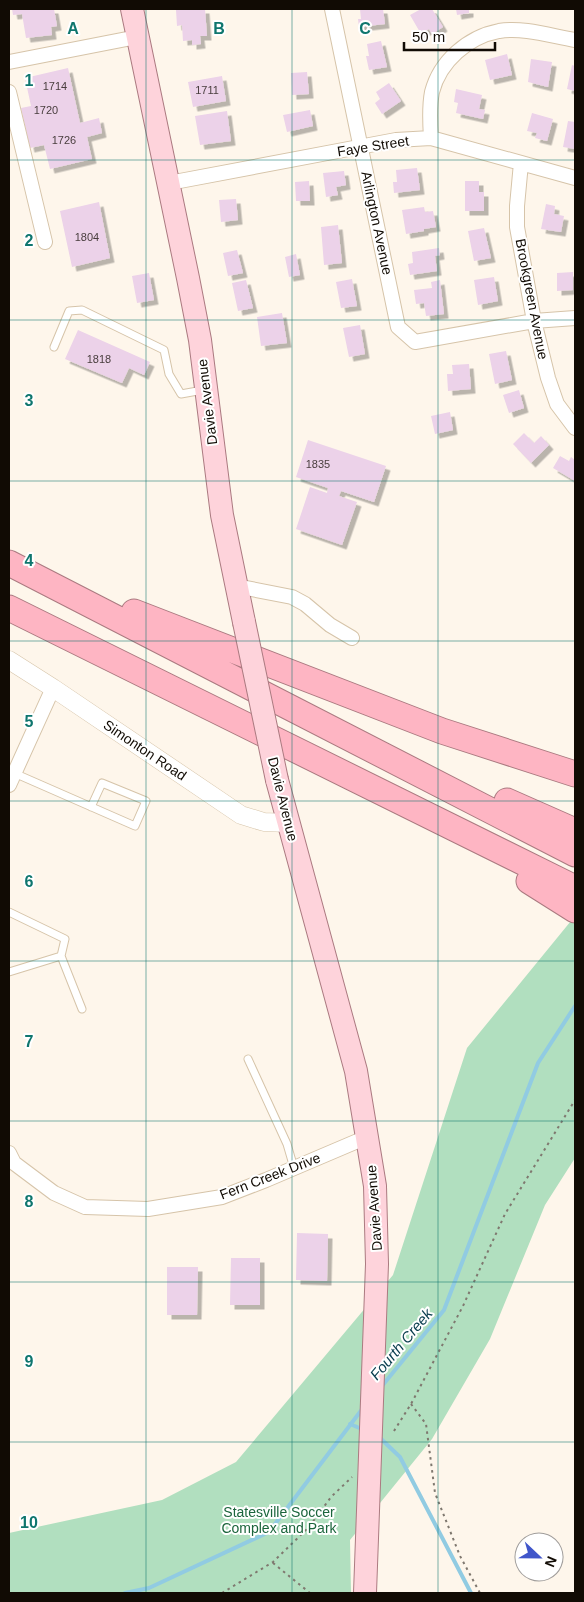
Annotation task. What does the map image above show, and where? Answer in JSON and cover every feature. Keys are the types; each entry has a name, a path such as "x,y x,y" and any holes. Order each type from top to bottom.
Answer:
{"highway":[{"path":"11,565 575,854"},
{"path":"11,565 292,671 342,693 442,731 575,774"},
{"path":"9,608 403,803 574,902"},
{"path":"288,706 575,831"}],"main road":[{"name":"Davie Avenue","path":"132,9 200,340 222,515 236,586 277,780 356,1071 375,1186 377,1264 373,1359 360,1483 365,1593"}],"street":[{"name":"Arlington Avenue","path":"332,9 398,327 415,342 534,321"},
{"path":"431,138 430,107 436,79 452,56 474,40 500,31 528,32 575,40"},
{"path":"9,62 137,37"},
{"path":"9,92 45,242"},
{"name":"Faye Street","path":"169,183 396,140 431,138 575,178"},
{"name":"Brookgreen Avenue","path":"521,163 517,206 518,227 534,321 556,404 575,428"},
{"path":"534,321 575,318"},
{"path":"236,586 292,596 305,604 330,625 352,638"},
{"name":"Simonton Road","path":"9,660 241,815 264,822 288,824"},
{"path":"12,779 53,688"},
{"name":"Fern Creek Drive","path":"9,1153 14,1163 47,1189 86,1207 148,1209 222,1197 367,1137"}],"lane":[{"path":"54,347 69,311 82,310 164,350 169,374 182,394 206,389"},
{"path":"12,779 91,807 135,826 146,801 102,783 91,807"},
{"path":"9,912 65,939 61,956 82,1009"},
{"path":"9,972 61,956"},
{"path":"248,1059 287,1144 294,1168"}],"path":[{"path":"394,1432 463,1306 505,1214 575,1100"},
{"path":"411,1404 426,1424 434,1493 460,1556 480,1593"},
{"path":"222,1593 273,1562 309,1527 331,1498 360,1483"},
{"path":"273,1562 298,1585 310,1593"}],"green space":[{"name":"Statesville Soccer Complex and Park","path":"575,916 575,1158 545,1205 490,1339 432,1439 350,1540 351,1593 9,1593 9,1533 162,1500 236,1462 393,1275 467,1048"}],"building":[{"path":"12,9 54,9 57,26 51,27 52,35 26,38 22,14 13,15"},
{"path":"205,9 207,36 200,36 201,44 192,45 192,40 183,41 182,25 177,26 176,10"},
{"path":"360,9 383,9 385,24 359,27 358,19 361,19"},
{"path":"421,9 432,9 443,27 432,34 429,29 421,34 410,15"},
{"path":"456,9 469,9 469,13 457,15"},
{"path":"381,41 387,67 369,70 366,56 369,56 367,44"},
{"path":"507,54 512,75 490,80 485,60"},
{"path":"531,59 552,62 548,87 528,82"},
{"path":"572,65 575,66 575,91 567,89"},
{"path":"68,68 80,123 99,118 102,133 87,137 92,159 50,169 44,145 30,148 21,108 31,106 25,78"},
{"path":"307,72 309,94 292,95 291,73"},
{"path":"222,76 226,101 193,107 188,82"},
{"path":"389,83 401,101 382,114 375,103 380,99 376,92"},
{"path":"456,89 482,95 479,109 485,110 483,119 456,113 458,103 454,102"},
{"path":"310,110 313,126 287,132 283,115"},
{"path":"227,111 231,141 200,145 195,116"},
{"path":"532,113 553,119 547,141 535,138 537,133 527,131"},
{"path":"568,121 575,122 575,149 563,147"},
{"path":"417,168 420,190 394,193 393,182 397,182 396,170"},
{"path":"344,171 346,185 336,187 338,195 326,197 323,173"},
{"path":"309,181 310,201 296,201 295,182"},
{"path":"465,181 479,181 479,192 484,192 484,211 465,211"},
{"path":"236,199 238,220 221,222 219,200"},
{"path":"99,202 110,258 72,267 60,211"},
{"path":"546,204 555,206 554,214 564,216 561,232 541,229"},
{"path":"424,207 425,212 433,211 436,227 406,234 402,210"},
{"path":"338,225 342,263 324,265 321,227"},
{"path":"484,228 491,258 474,261 468,231"},
{"path":"439,248 440,255 435,256 437,271 410,275 408,264 413,263 412,252"},
{"path":"237,250 243,273 228,276 223,253"},
{"path":"296,254 300,275 289,277 285,257"},
{"path":"573,272 573,290 557,291 557,273"},
{"path":"149,273 154,300 137,303 132,276"},
{"path":"494,277 498,301 478,305 474,280"},
{"path":"352,279 357,306 341,308 336,282"},
{"path":"246,280 253,308 238,311 232,283"},
{"path":"440,280 444,314 426,316 424,303 416,304 414,290 432,288 431,282"},
{"path":"282,313 287,343 261,346 257,317"},
{"path":"360,325 365,354 349,357 343,328"},
{"path":"78,330 150,362 144,375 129,368 122,383 65,359"},
{"path":"506,351 512,380 495,384 489,354"},
{"path":"469,364 471,389 448,391 447,374 453,374 452,365"},
{"path":"519,390 524,408 509,413 503,395"},
{"path":"450,412 453,430 435,434 431,416"},
{"path":"524,433 534,443 541,436 549,445 531,463 513,444"},
{"path":"308,440 386,466 374,502 341,491 339,496 357,502 342,545 296,529 310,487 327,493 328,488 296,477"},
{"path":"560,456 569,461 571,457 575,460 575,481 553,468"},
{"path":"297,1233 328,1234 327,1281 296,1280"},
{"path":"231,1258 260,1258 260,1305 230,1305"},
{"path":"167,1267 198,1267 197,1315 167,1315"}],"waterway":[{"name":"Fourth Creek","path":"382,1386 444,1310 538,1063 575,1006"},
{"name":"Fourth Creek","path":"125,1593 149,1588 269,1532 363,1408"},
{"path":"350,1424 364,1430"},
{"path":"379,1437 400,1457 471,1593"}]}
